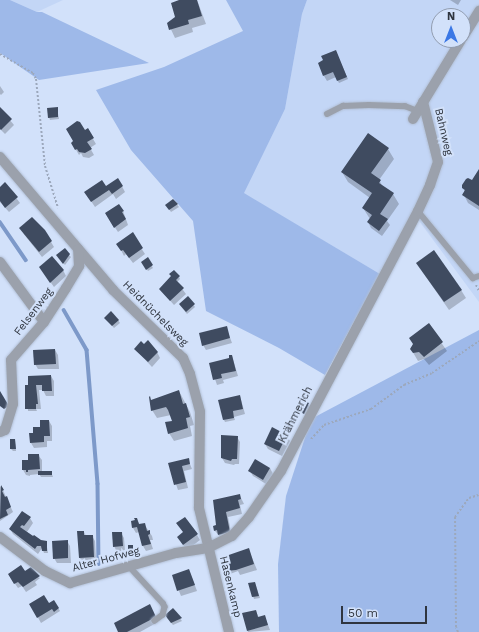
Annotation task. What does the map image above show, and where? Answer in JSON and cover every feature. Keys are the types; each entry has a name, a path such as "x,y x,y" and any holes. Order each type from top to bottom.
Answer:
{"street":[{"path":"471,24 479,11"},
{"name":"Bahnweg","path":"416,115 456,48"},
{"name":"Bahnweg","path":"384,275 418,211 438,162 423,102"},
{"name":"Heidnüchelsweg","path":"0,157 113,290 183,358 190,374 200,412 199,508 208,548"},
{"name":"Felsenweg","path":"0,432 5,430 13,404 11,360 44,322 79,266 78,249"},
{"path":"0,262 44,322"},
{"name":"Krähmerich","path":"208,548 232,536 249,517 281,471 384,275"},
{"name":"Alter Hofweg","path":"0,537 45,571 70,583 176,553 208,548"},
{"name":"Hasenkamp","path":"208,548 229,632"}],"lane":[{"path":"327,114 343,106 369,105 405,106 416,115"},
{"path":"418,211 473,278 479,276"},
{"path":"130,567 165,607 163,615 155,621"}],"path":[{"path":"0,54 33,73 36,79 45,166 58,208"},
{"path":"309,441 324,425 371,409 404,385 432,373 479,341"},
{"path":"458,632 456,627 455,518 469,498 479,495"}],"shaded area":[{"path":"0,0 10,0 37,12 42,12 149,63 39,80 0,53"},
{"path":"10,0 63,0 37,12"},
{"path":"226,0 307,0 302,14 285,109 244,193 380,274 325,375 279,348 206,311 193,221 131,150 96,90 164,67 243,31"},
{"path":"307,0 479,0 479,302 414,214 380,274 243,193 285,109 302,14"},
{"path":"479,330 479,632 279,632 278,564 286,496 311,419"}],"building":[{"path":"179,0 197,0 202,16 188,20 189,24 169,30 167,23 175,17 171,3"},
{"path":"336,50 347,77 337,81 333,72 323,76 318,63 323,60 321,56"},
{"path":"0,107 12,119 1,130 0,129"},
{"path":"58,107 58,117 48,118 47,108"},
{"path":"77,121 80,122 85,130 88,128 94,138 87,142 92,149 85,153 79,152 77,149 75,150 71,143 73,141 66,129"},
{"path":"368,133 389,148 371,173 381,180 379,183 394,193 380,214 388,219 379,231 367,222 372,215 362,208 372,193 341,172"},
{"path":"479,169 479,206 462,195 465,190 462,188 462,185 468,178 472,180"},
{"path":"118,178 123,186 112,194 109,190 91,202 84,192 102,180 106,186"},
{"path":"5,182 18,197 5,208 0,201 0,187"},
{"path":"173,199 178,204 169,210 165,205"},
{"path":"119,204 124,211 122,212 126,219 114,228 105,213"},
{"path":"32,217 45,230 52,241 39,252 19,228"},
{"path":"133,232 143,248 129,258 116,244"},
{"path":"65,248 70,254 63,264 56,255"},
{"path":"434,250 462,290 444,302 416,263"},
{"path":"52,256 64,270 50,283 39,267"},
{"path":"148,257 153,265 146,270 141,262"},
{"path":"174,270 180,276 176,280 184,288 170,301 159,289 171,276 169,274"},
{"path":"188,296 195,304 186,312 179,304"},
{"path":"111,311 119,320 112,326 104,318"},
{"path":"429,323 443,342 424,357 419,352 413,353 410,349 413,344 409,338"},
{"path":"227,326 230,338 202,346 199,333"},
{"path":"148,340 158,352 148,362 134,349 141,341 144,344"},
{"path":"55,349 56,364 34,365 33,350"},
{"path":"229,355 232,355 236,371 221,374 222,378 213,380 209,363 229,358"},
{"path":"51,375 52,391 42,391 42,385 36,385 38,404 36,404 36,409 25,409 25,385 28,385 28,376"},
{"path":"179,390 183,404 186,403 190,417 186,418 188,428 168,434 165,422 172,421 168,410 166,407 151,411 149,397 150,396 151,400"},
{"path":"0,391 9,406 4,409 0,406"},
{"path":"240,395 243,409 233,411 234,418 223,420 218,400"},
{"path":"300,399 309,403 304,414 295,409"},
{"path":"40,420 49,420 50,436 44,436 44,442 30,443 29,433 33,433 33,427 40,427"},
{"path":"272,427 287,435 279,451 264,444"},
{"path":"221,435 238,436 237,459 232,459 231,461 221,458"},
{"path":"10,439 15,439 16,449 10,449"},
{"path":"28,454 39,454 40,469 28,470 28,472 26,472 26,470 22,470 22,460 28,460"},
{"path":"189,458 190,464 182,466 186,482 174,485 168,463"},
{"path":"255,459 270,468 263,480 248,471"},
{"path":"38,471 52,471 52,475 38,475"},
{"path":"1,485 4,490 2,491 5,497 7,496 11,507 6,510 8,515 0,519"},
{"path":"240,494 241,499 238,500 240,508 226,512 230,532 218,535 217,530 214,531 213,526 216,525 213,500"},
{"path":"22,511 31,517 24,526 22,525 20,527 33,536 34,535 41,540 47,541 47,551 42,551 41,546 37,546 35,549 9,529"},
{"path":"185,517 198,534 183,545 177,537 183,532 176,523"},
{"path":"134,518 137,518 139,524 145,523 147,531 150,530 150,534 148,535 151,544 142,546 137,527 132,528 131,521 135,520"},
{"path":"77,531 84,531 84,535 93,535 94,557 79,558"},
{"path":"112,532 122,532 123,546 113,547"},
{"path":"68,540 68,558 53,559 52,541"},
{"path":"128,545 133,545 133,555 128,555"},
{"path":"249,548 254,564 236,570 226,571 223,557"},
{"path":"21,565 25,571 31,567 40,576 23,587 18,582 14,584 8,574"},
{"path":"189,569 195,585 177,591 172,575"},
{"path":"255,582 259,596 252,597 248,583"},
{"path":"44,595 49,603 54,600 59,608 54,612 52,609 37,618 29,604"},
{"path":"150,604 156,617 127,632 118,632 114,623"},
{"path":"173,608 182,618 171,623 165,615"},
{"path":"256,610 258,617 265,615 268,625 247,631 242,613"}],"waterway":[{"path":"0,222 26,260"},
{"path":"64,310 87,350 98,484 99,564"}]}
